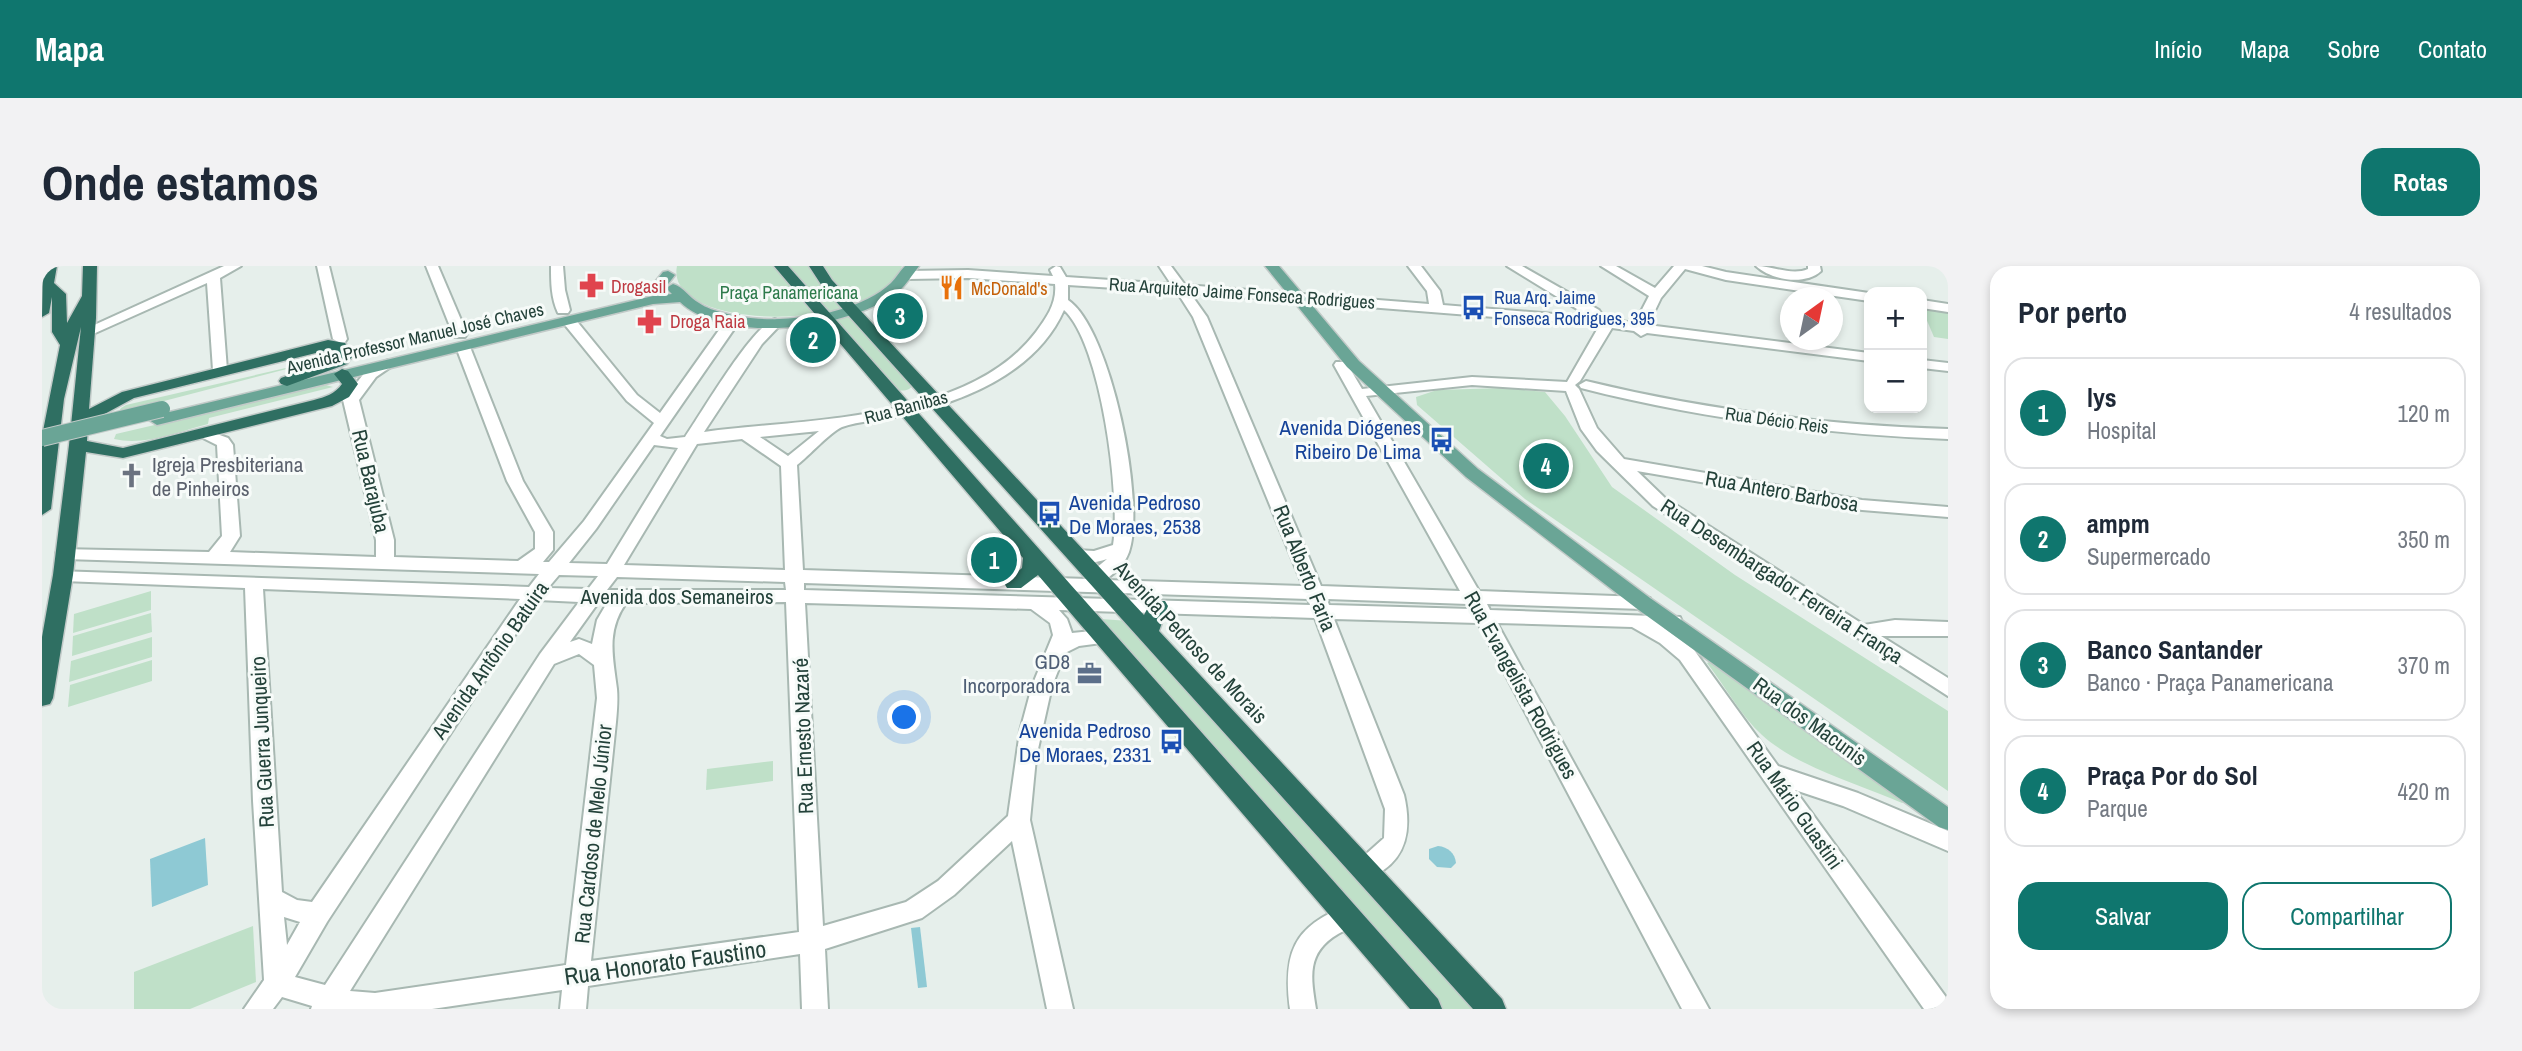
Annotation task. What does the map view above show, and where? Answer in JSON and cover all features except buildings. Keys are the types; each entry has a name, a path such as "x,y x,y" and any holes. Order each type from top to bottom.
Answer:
{"highway":[{"path":"42,313 50,266"},
{"path":"42,698 64,564 78,446 89,324 90,266"},
{"path":"781,266 1428,1009"},
{"name":"Avenida Pedroso de Morais","path":"817,266 821,275 929,395 1492,1009"},
{"path":"47,284 59,294 60,332 67,344"},
{"path":"42,509 67,344 79,310 88,297"},
{"path":"79,421 128,395 220,370 328,345 340,346 346,354 341,361 287,381"},
{"path":"78,446 122,453 333,400 350,387 342,374"},
{"path":"899,404 929,395"},
{"path":"918,426 920,421 930,416 949,417"},
{"path":"1014,583 1031,571 1033,557"},
{"path":"1147,634 1153,595"}],"main road":[{"path":"1272,266 1340,350 1472,473 1643,603 1673,622"},
{"path":"668,271 674,290 695,307 734,319 775,323 826,318 853,311 891,292 910,269"},
{"name":"Avenida Professor Manuel José Chaves","path":"567,316 660,285 668,271"},
{"name":"Avenida Professor Manuel José Chaves","path":"159,414 287,381 567,316 653,300 681,298"},
{"name":"Avenida Professor Manuel José Chaves","path":"159,414 388,364 461,341"},
{"path":"42,438 159,414"},
{"path":"42,447 159,414"},
{"name":"Rua dos Macunis","path":"1673,622 1948,820"}],"street":[{"path":"89,324 113,318 191,285 213,281 234,266"},
{"path":"323,266 340,339"},
{"path":"432,266 515,481 544,532 544,550 535,560 522,567"},
{"path":"557,266 558,290 567,316 656,429"},
{"path":"1054,266 1062,280"},
{"name":"Rua Alberto Faria","path":"1165,266 1200,317 1376,746 1399,818 1396,839 1390,853 1364,870"},
{"path":"1413,266 1433,291 1437,308"},
{"path":"1513,266 1578,306 1595,327 1575,386"},
{"path":"1607,266 1657,295"},
{"path":"1641,329 1657,295 1681,266"},
{"path":"1687,266 1714,274 1788,280 1864,296"},
{"path":"1762,266 1788,280 1812,274 1815,271 1814,266"},
{"name":"Rua Arquiteto Jaime Fonseca Rodrigues","path":"910,269 1437,308 1544,318 1595,327 1641,329 1864,356"},
{"name":"Rua Banibas","path":"929,395 993,376 1060,328 1062,280"},
{"path":"213,281 220,370"},
{"path":"1062,302 1076,313 1087,335 1105,391 1124,489 1125,530 1119,553 1100,582"},
{"path":"1927,305 1948,308"},
{"name":"Avenida Antônio Batuira","path":"257,1009 277,984 318,914 533,594 590,524 734,319"},
{"path":"328,1004 547,660 596,596 691,440 757,341 775,323"},
{"path":"1060,328 1087,335"},
{"path":"723,336 743,333 757,341"},
{"name":"Rua Barajuba","path":"385,563 385,540 351,400 370,374 388,364"},
{"name":"Rua Evangelista Rodrigues","path":"1341,365 1480,608 1696,1009"},
{"path":"1927,365 1948,367"},
{"name":"Rua Décio Reis","path":"1358,392 1472,381 1575,386 1767,420 1850,429 1948,434"},
{"name":"Rua Desembargador Ferreira França","path":"1575,386 1589,429 1617,463 1658,502 1688,524 1948,688"},
{"name":"Rua Barajuba","path":"333,400 351,400"},
{"name":"Rua Banibas","path":"656,429 667,444 836,424 899,404"},
{"path":"745,434 789,464 836,424"},
{"path":"203,434 222,441 225,445 231,536 229,543 212,559"},
{"name":"Rua Antero Barbosa","path":"1617,463 1862,505 1948,512"},
{"name":"Rua Ernesto Nazaré","path":"789,464 815,1009"},
{"path":"544,532 564,535 590,524"},
{"path":"1076,556 1119,553"},
{"path":"1119,553 1125,576 1153,595"},
{"path":"111,575 122,556"},
{"name":"Avenida dos Semaneiros","path":"64,564 122,556 612,570 796,586 1074,604 1122,605 1153,595 1315,593 1633,622 1673,622"},
{"name":"Avenida dos Semaneiros","path":"64,564 111,575 254,584 621,597 796,586 1014,583 1057,585 1100,582 1153,595 1323,613 1643,603"},
{"name":"Rua Guerra Junqueiro","path":"254,584 264,801 277,984"},
{"name":"Rua Cardoso de Melo Júnior","path":"573,1009 606,722 607,691 601,660 603,622 621,597"},
{"path":"1034,603 1058,619 1063,635 1042,686 1030,731 1019,820 1060,1009"},
{"name":"Rua Mário Guastini","path":"1633,622 1667,638 1687,655 1939,1009"},
{"path":"1860,632 1895,627 1948,629"},
{"path":"1058,648 1075,639 1102,637"},
{"path":"547,660 579,646 591,651 601,660"},
{"name":"Rua dos Macunis","path":"1772,773 1850,799 1948,841"},
{"name":"Rua Honorato Faustino","path":"277,984 328,1004 375,1005 812,941 913,910 946,888 1019,820"},
{"path":"273,899 294,910 318,914"},
{"path":"1303,1009 1300,966 1304,951 1312,938 1347,917"}],"green space":[{"name":"Praça Panamericana","path":"677,266 902,266 886,288 857,304 819,313 777,317 737,314 704,304 682,288"},
{"path":"1927,310 1948,313 1948,339 1934,337 1927,321"},
{"path":"850,315 915,382 911,388 894,390 832,321"},
{"path":"329,358 118,413 126,405"},
{"path":"326,385 333,387 209,418 208,424 173,434 138,441 114,439 116,434"},
{"path":"1503,388 1545,392 1565,416 1612,487 1735,575 1948,711 1948,791 1525,499 1417,405 1416,397 1437,390"},
{"path":"151,591 151,610 73,633 74,614"},
{"path":"151,613 152,632 72,656 73,636"},
{"path":"1101,619 1129,621 1482,1009 1437,1009"},
{"path":"152,637 152,657 69,682 71,661"},
{"path":"152,660 152,681 68,707 70,685"},
{"path":"1714,660 1908,800 1902,803 1829,774 1776,746 1754,727 1740,710 1707,663"},
{"path":"773,761 773,781 706,790 707,769"},
{"path":"253,926 256,982 190,1009 134,1009 134,972"}],"water":[{"path":"205,838 208,885 152,907 150,859"},
{"path":"1438,846 1453,853 1456,863 1451,868 1437,867 1429,859 1429,849"},
{"path":"920,927 927,987 918,988 911,928"}],"place":[{"name":"Drogasil","path":"591,286"},
{"name":"McDonald's","path":"951,288"},
{"name":"Rua Arq. Jaime Fonseca Rodrigues, 395","path":"1474,307"},
{"name":"Banco Santander","path":"900,316"},
{"name":"Droga Raia","path":"650,321"},
{"name":"ampm","path":"813,340"},
{"name":"Avenida Diógenes Ribeiro De Lima","path":"1441,439"},
{"name":"Praça Por do Sol","path":"1546,466"},
{"name":"Igreja Presbiteriana de Pinheiros","path":"132,476"},
{"name":"Avenida Pedroso De Moraes, 2538","path":"1049,514"},
{"name":"lys","path":"994,560"},
{"name":"GD8 Incorporadora","path":"1090,673"},
{"name":"Avenida Pedroso De Moraes, 2331","path":"1171,742"}]}
